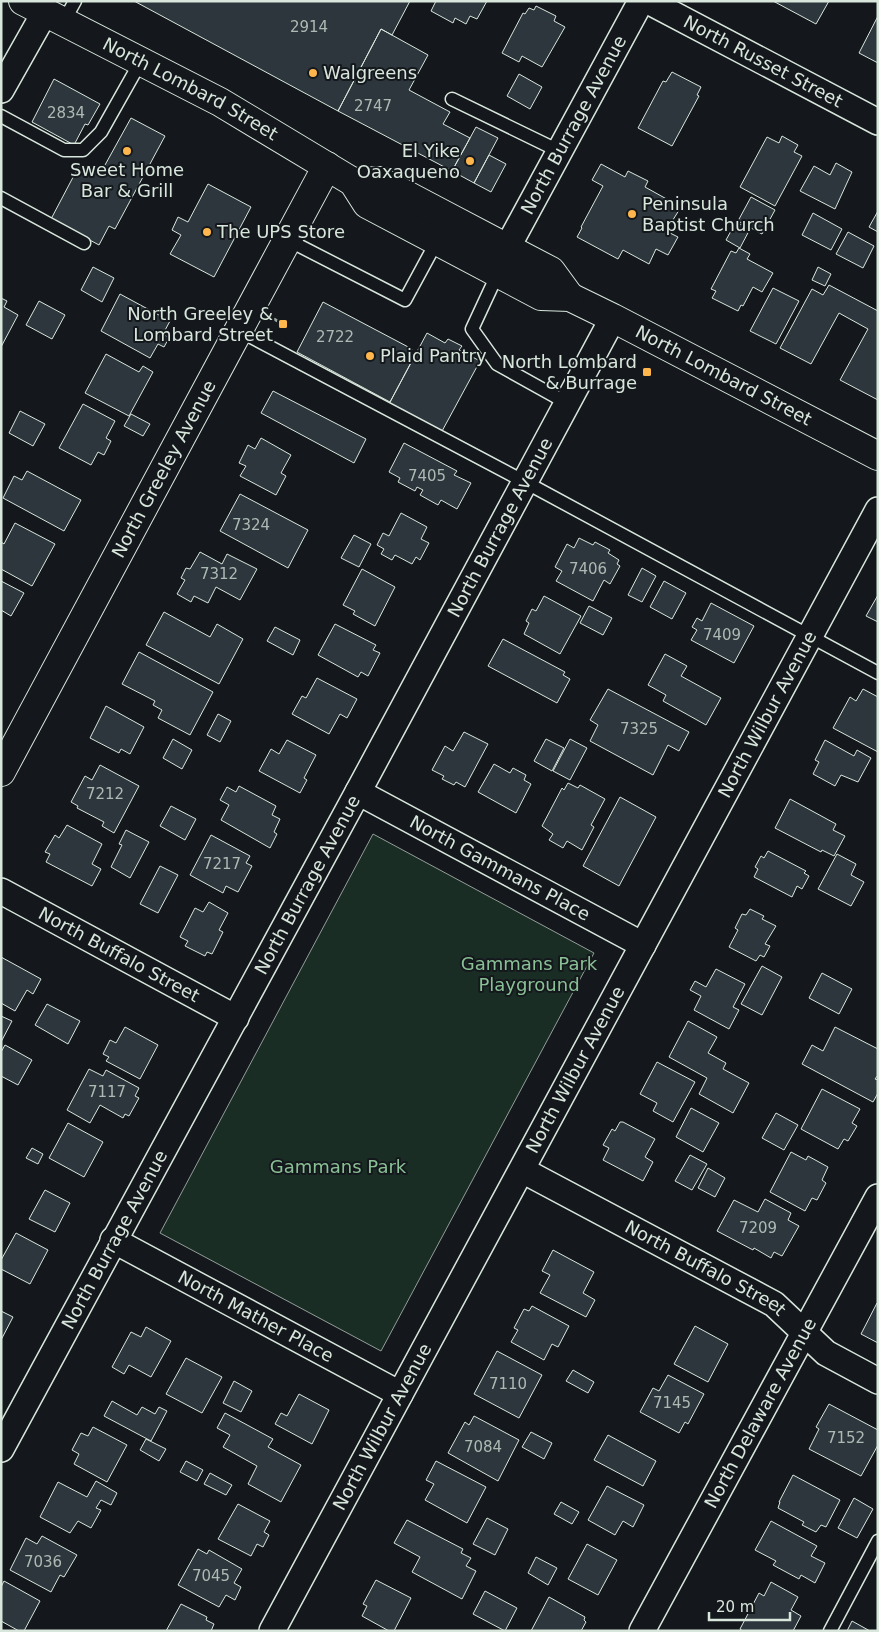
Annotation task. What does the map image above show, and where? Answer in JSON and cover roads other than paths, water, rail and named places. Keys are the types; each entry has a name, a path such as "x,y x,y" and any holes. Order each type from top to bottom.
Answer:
{"main road":[{"name":"North Lombard Street","path":"52,9 140,61 220,102 353,182 367,204 541,296 570,297 613,318 878,456"},
{"name":"North Greeley Avenue","path":"1,772 240,331 327,166"},
{"name":"North Lombard Street","path":"353,182 380,181 551,271 570,297"}],"street":[{"name":"North Burrage Avenue","path":"507,248 641,1"},
{"name":"North Russet Street","path":"648,1 878,122"},
{"path":"1,90 52,9"},
{"name":"North Burrage Avenue","path":"1,1449 113,1240 236,1018 613,318"},
{"name":"North Wilbur Avenue","path":"272,1631 878,510"},
{"name":"North Gammans Place","path":"358,792 643,945"},
{"name":"North Buffalo Street","path":"1,892 236,1018"},
{"name":"North Buffalo Street","path":"522,1170 774,1304 826,1353 878,1381"},
{"name":"North Delaware Avenue","path":"642,1631 878,1197"},
{"name":"North Mather Place","path":"113,1240 400,1394"}],"lane":[{"path":"1,116 64,150 82,150 101,132 140,61"},
{"path":"452,99 559,151"},
{"path":"1,198 84,242"},
{"path":"288,240 405,300 437,241"},
{"path":"498,273 472,329 497,364 567,403"},
{"path":"240,331 878,672"},
{"path":"830,1631 878,1542"}],"place":[{"name":"Walgreens","path":"313,73"},
{"name":"Sweet Home Bar & Grill","path":"127,151"},
{"name":"El Yike Oaxaqueno","path":"470,161"},
{"name":"Peninsula Baptist Church","path":"632,214"},
{"name":"The UPS Store","path":"207,232"},
{"name":"North Greeley & Lombard Street","path":"283,324"},
{"name":"Plaid Pantry","path":"370,356"},
{"name":"North Lombard & Burrage","path":"647,372"}],"park label":[{"name":"Gammans Park Playground","path":"529,974"},
{"name":"Gammans Park","path":"338,1167"}]}
